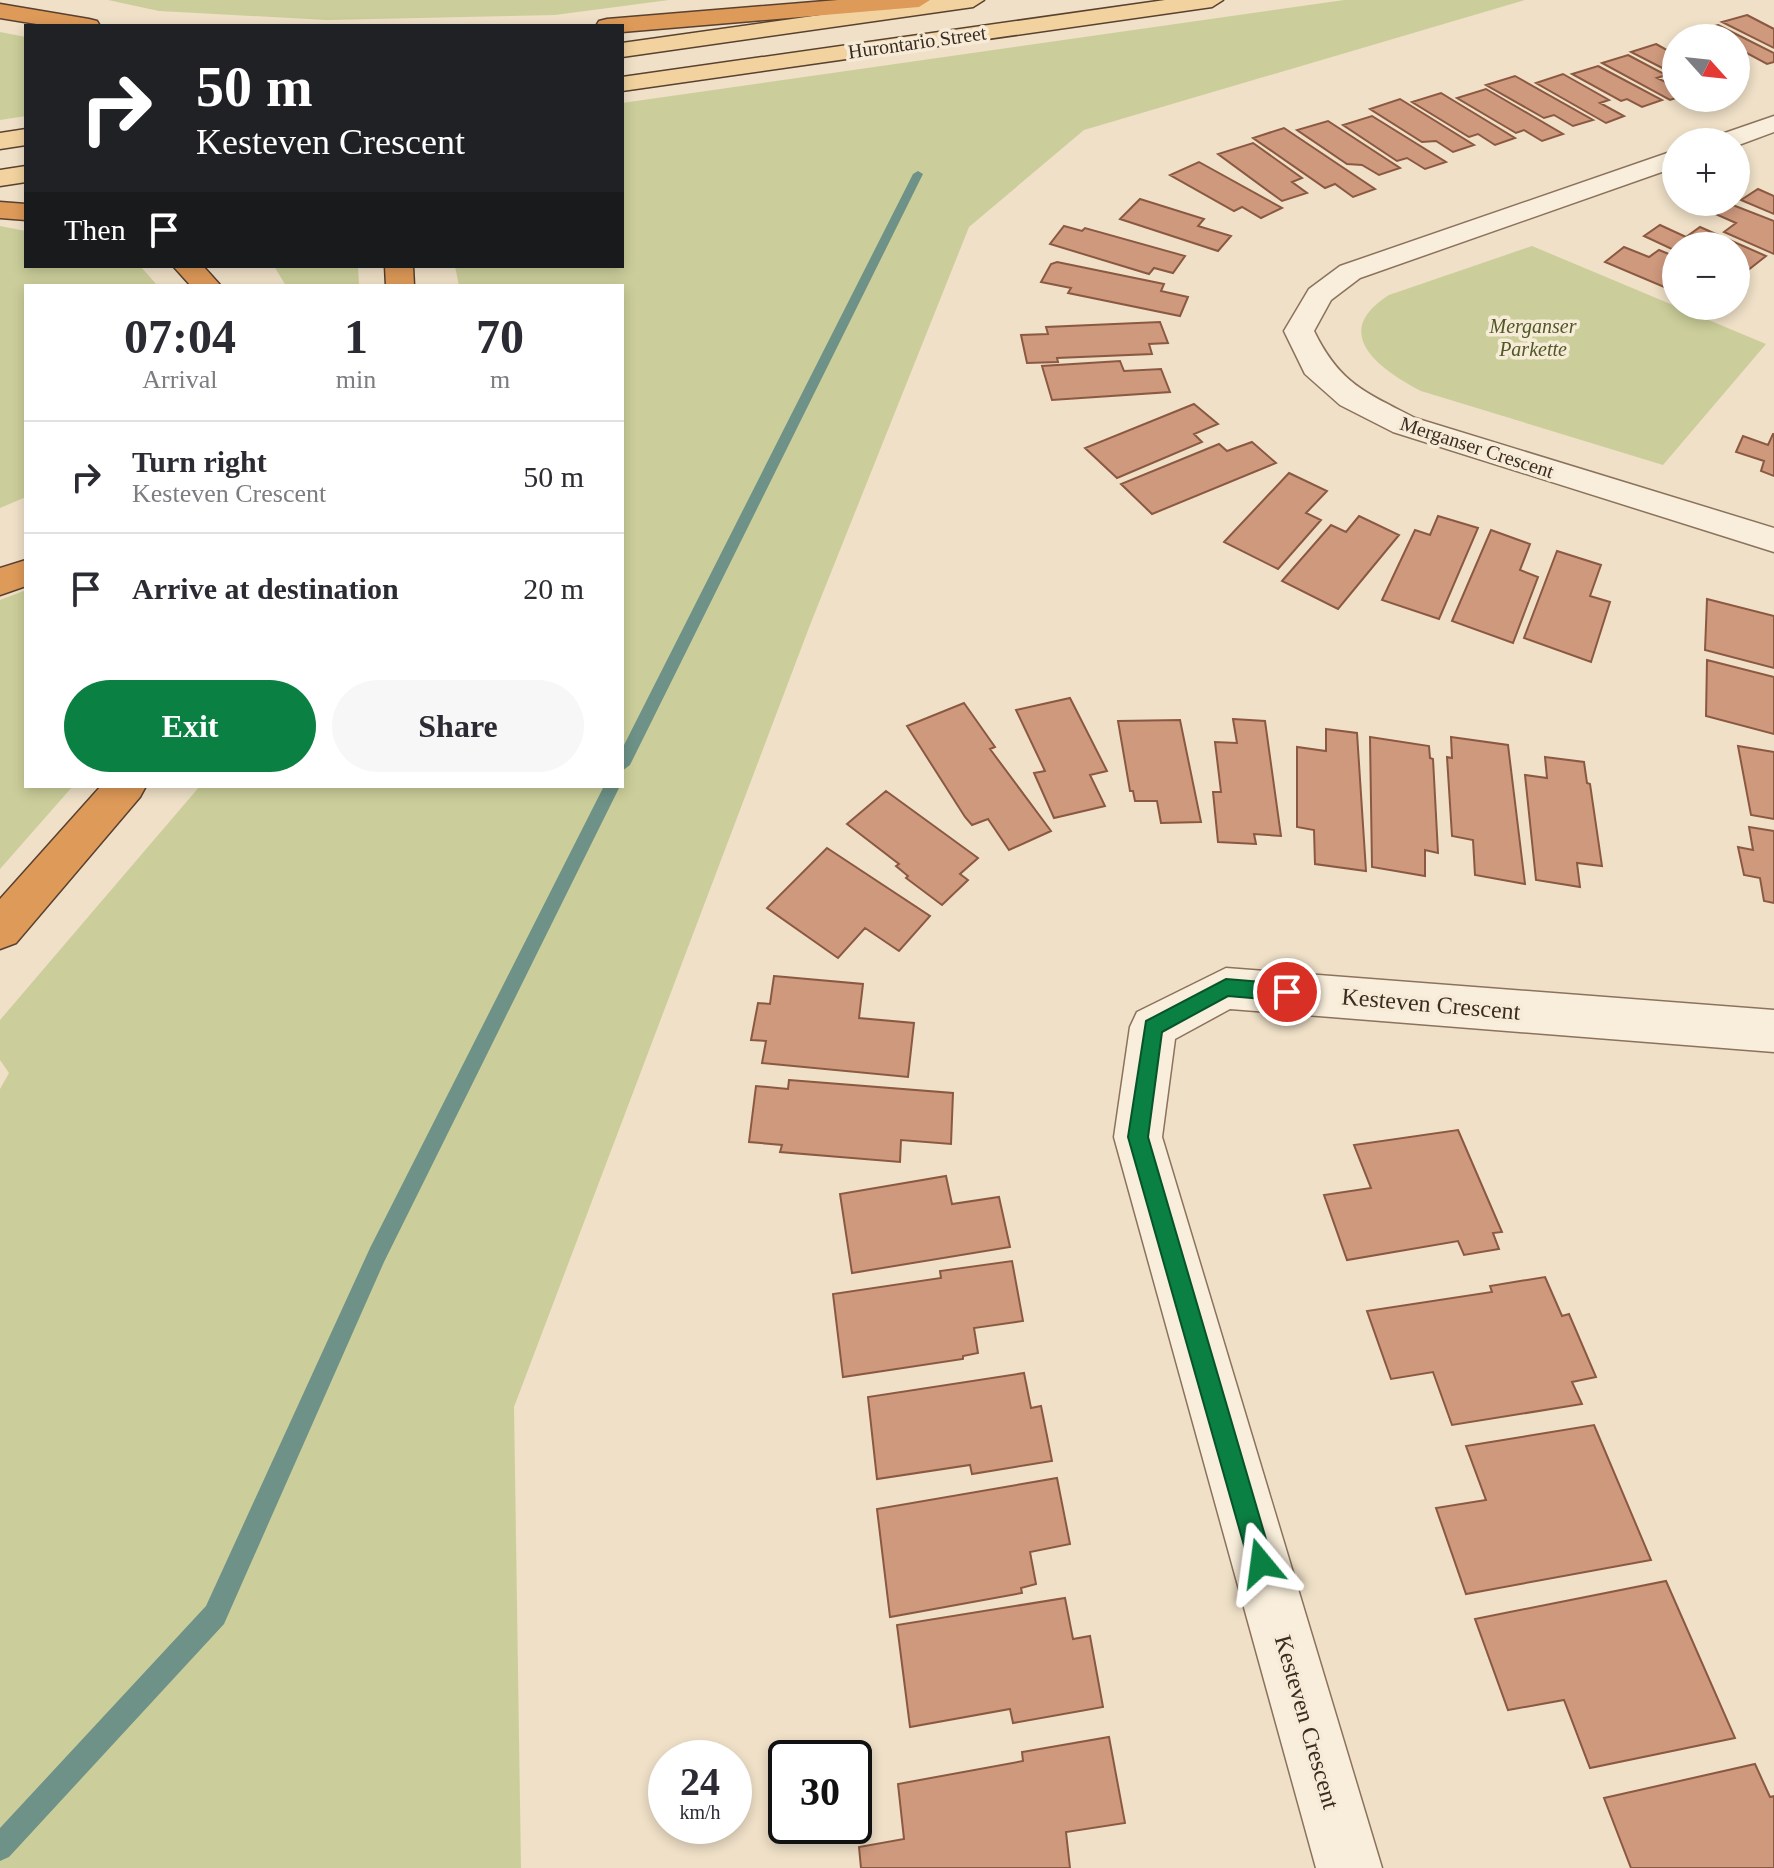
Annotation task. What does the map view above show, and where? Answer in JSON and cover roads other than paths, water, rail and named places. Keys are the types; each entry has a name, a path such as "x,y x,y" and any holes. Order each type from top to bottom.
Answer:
{"highway":[{"path":"624,25 919,0"},
{"path":"0,11 77,24"},
{"path":"0,210 24,212"},
{"path":"189,268 205,284"},
{"path":"0,582 24,573"},
{"path":"0,930 124,788"}],"main road":[{"name":"Hurontario Street","path":"624,50 973,0"},
{"name":"Hurontario Street","path":"624,84 1212,0"},
{"path":"0,141 24,137"},
{"path":"0,178 24,174"}],"street":[{"path":"1750,132 1774,124"},
{"name":"Merganser Crescent","path":"1662,163 1350,272 1319,295 1299,331 1316,367 1351,398 1404,425 1774,540"},
{"name":"Kesteven Crescent","path":"1349,1868 1138,1137 1153,1027 1226,988 1774,1031"}],"waterway":[{"path":"624,761 918,174"},
{"path":"0,1848 215,1615 377,1255 611,788"}],"park label":[{"name":"Merganser Parkette","path":"1533,338"}]}
